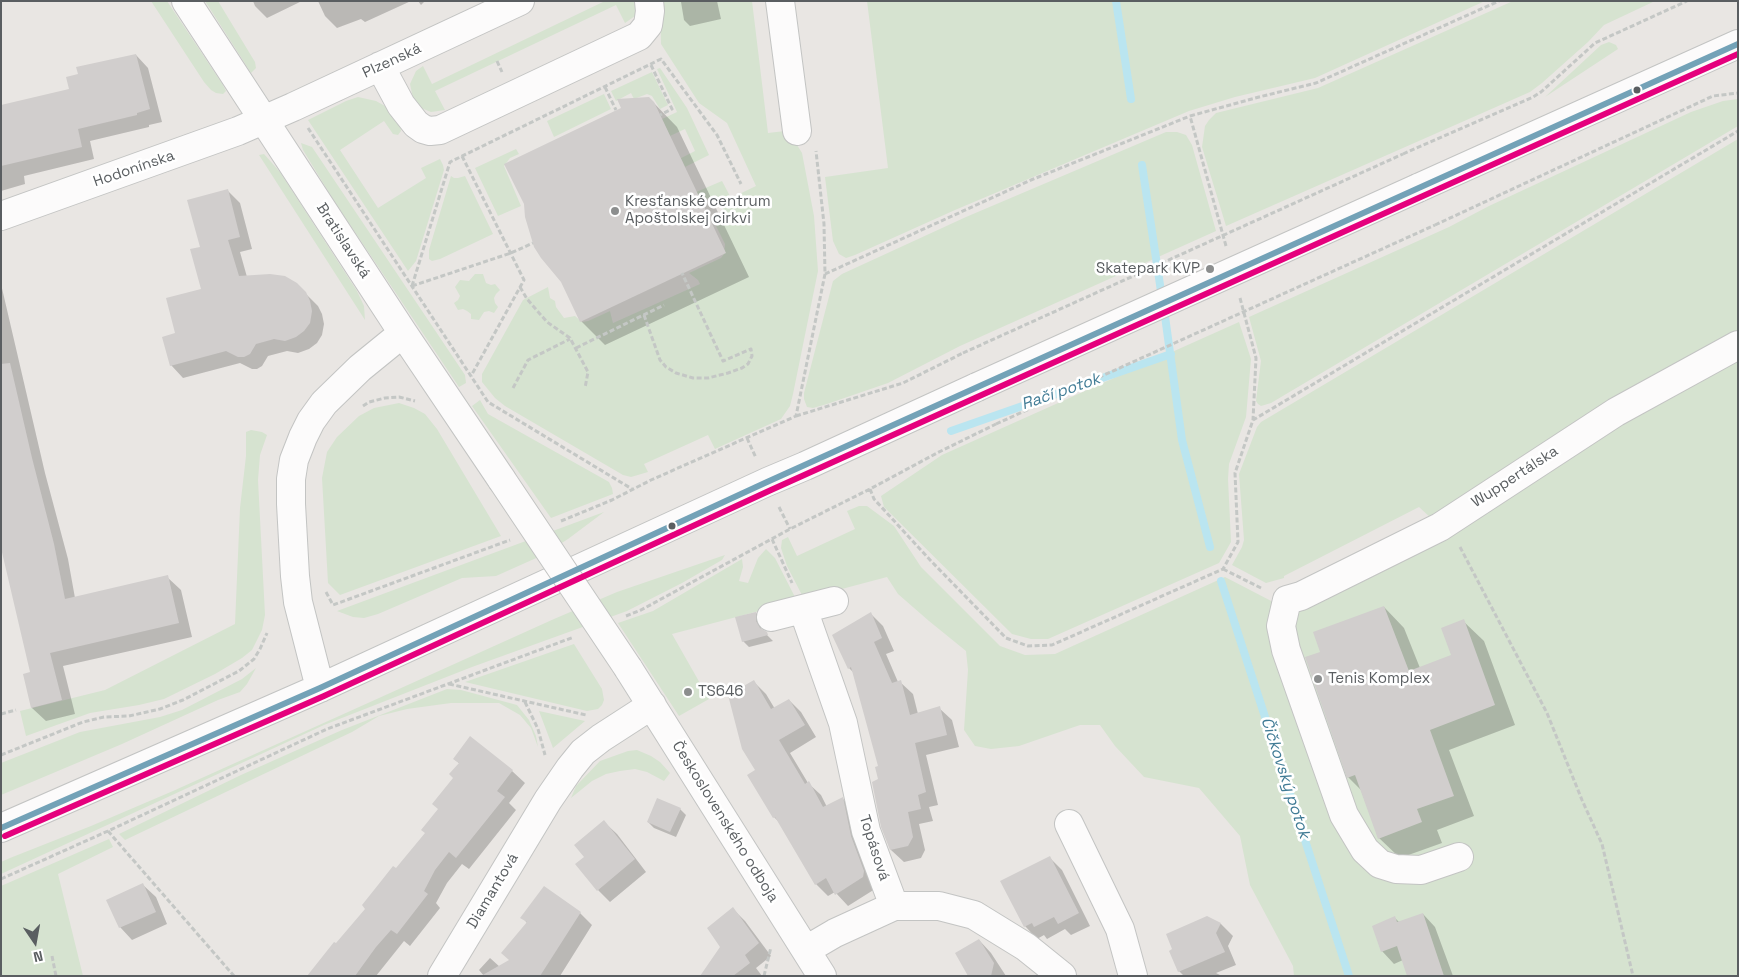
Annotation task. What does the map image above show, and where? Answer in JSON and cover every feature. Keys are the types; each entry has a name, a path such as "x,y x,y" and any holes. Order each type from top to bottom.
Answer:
{"street":[{"name":"Bratislavská","path":"186,1 403,333 628,668"},
{"name":"Plzenská","path":"265,120 520,1"},
{"path":"380,66 401,105 416,124 430,132 440,130 639,36 648,26 649,1"},
{"path":"780,1 806,139"},
{"path":"1,828 320,688 977,387 1738,44"},
{"name":"Hodonínska","path":"1,216 204,144 265,120"},
{"path":"320,688 298,602 295,576 291,504 291,479 294,460 311,421 324,403 360,368 403,333"},
{"name":"Wuppertálska","path":"1287,600 1301,596 1362,567 1446,522 1616,412 1738,345"},
{"path":"1287,600 1281,626 1286,650 1344,815 1365,850 1380,864 1396,869 1421,870 1460,856"},
{"path":"771,617 834,601"},
{"name":"Topásová","path":"803,609 843,724 866,831 894,906"},
{"name":"Československého odboja","path":"628,668 814,968"},
{"name":"Diamantová","path":"442,976 552,795 583,752 652,705"},
{"path":"1069,824 1120,929 1133,976"},
{"path":"814,968 835,933 894,906 939,906 974,915 1026,947 1062,976"}],"path":[{"path":"825,274 1031,180 1190,116 1316,83 1499,1"},
{"path":"747,438 796,416 903,384 963,353 1532,97 1595,43 1687,1"},
{"path":"412,286 450,162 662,60 716,135 740,184"},
{"path":"651,65 672,109 660,115"},
{"path":"605,87 616,110"},
{"path":"624,617 641,610 772,539 996,424 1435,225 1713,96 1738,93"},
{"path":"294,107 488,402 612,476 632,490"},
{"path":"1190,116 1219,223"},
{"path":"1253,420 1738,130"},
{"path":"796,416 825,274 824,224 806,139"},
{"path":"462,156 524,280 471,376"},
{"path":"412,286 511,253 533,243"},
{"path":"644,315 660,360 666,367 676,373 693,378 708,378 735,371 748,364 752,356 751,349 723,361 682,273"},
{"path":"520,286 527,299 546,322 570,338 588,372 585,388"},
{"path":"576,348 664,305"},
{"path":"513,388 528,360 570,338"},
{"path":"870,489 874,500 1006,638 1028,646 1052,645 1223,569 1238,542 1235,473 1253,420 1256,358"},
{"path":"361,407 369,402 385,398 399,398 419,403"},
{"path":"1446,522 1547,712 1582,800 1602,844 1633,976"},
{"path":"772,539 803,609"},
{"path":"1223,569 1287,600"},
{"path":"323,587 333,605"},
{"path":"1,755 83,722 104,717 129,716 160,709 183,700 239,671 254,659 267,632"},
{"path":"1,879 108,832 327,729 580,634"},
{"path":"448,684 576,714"},
{"path":"525,702 540,736 552,795"},
{"path":"1,714 16,710"},
{"path":"108,832 234,976"},
{"path":"52,956 56,976"}],"green space":[{"path":"151,1 167,1 223,85 226,91 223,94 211,90 204,82"},
{"path":"205,1 218,1 255,62 256,68 251,73"},
{"path":"605,1 638,1 639,3 635,16 625,23 616,5 435,91 445,110 431,112 421,108 413,98 410,84 416,71 423,66 432,84"},
{"path":"660,1 752,1 768,133 785,131 794,140 802,153 814,216 818,271 790,406 781,419 715,449 708,435 644,464 648,472 631,477 623,475 505,406 495,398 482,382 482,374 523,300 548,287 550,298 555,301 556,307 564,318 575,316 582,322 610,311 613,323 700,284 689,273 721,258 724,254 725,244 714,222 726,216 716,195 701,201 696,192 722,181 731,198 756,186 727,123 699,103 661,44"},
{"path":"867,1 1485,1 1315,78 1235,97 1189,111 846,258 839,254 833,241 825,177 888,168"},
{"path":"1513,1 1655,1 1604,25 1588,42 1530,92 1226,226 1202,147 1205,126 1216,113 1318,88"},
{"path":"1609,42 1616,45 1618,49 1545,97 1601,45"},
{"path":"660,68 687,108 709,155 685,167 681,158 695,151 685,129 670,136 662,119 677,112 657,69"},
{"path":"652,72 668,105 660,109 652,96 647,94 634,99 631,93 616,101 611,91"},
{"path":"604,94 611,109 554,137 547,121"},
{"path":"358,97 376,101 385,106 391,111 400,125 401,131 398,135 393,134 384,121 340,150 378,208 426,178 421,168 440,159 443,165 444,170 416,261 408,271 308,120"},
{"path":"1738,99 1738,126 1271,403 1261,406 1256,401 1261,361 1249,317 1449,227 1489,206 1691,112 1723,101"},
{"path":"1166,132 1177,132 1186,135 1192,145 1216,231 960,346 888,383 827,404 813,408 807,407 804,393 833,281 842,274 966,217"},
{"path":"1738,139 1738,340 1432,519 1419,507 1284,576 1284,578 1266,583 1232,565 1244,540 1239,474 1257,427 1261,422"},
{"path":"301,143 312,147 465,375 466,383 459,387 334,201 303,150"},
{"path":"516,149 519,154 510,158 504,166 521,206 498,216 475,168"},
{"path":"264,154 280,172 357,291 364,306 365,320 259,155"},
{"path":"451,176 458,178 465,176 493,234 432,261 429,259 429,250"},
{"path":"475,274 483,274 486,283 495,284 500,290 494,298 498,307 494,313 484,312 479,320 471,319 471,314 463,309 458,310 454,303 460,296 455,287 460,280 469,281"},
{"path":"1239,322 1251,359 1246,417 1229,464 1231,542 1219,563 1048,639 1031,639 1012,634 884,507 881,496 942,455"},
{"path":"1738,353 1738,976 1294,976 1293,966 1250,885 1240,836 1199,788 1144,777 1115,746 1100,725 1080,725 1019,746 991,749 975,746 964,730 968,670 966,651 898,594 887,577 804,599 787,566 781,548 782,540 788,537 797,556 855,529 847,511 859,506 867,506 894,526 921,567 1000,646 1025,655 1055,654 1225,577 1277,604 1469,515"},
{"path":"480,400 488,414 609,482 613,494 551,518 472,406"},
{"path":"399,403 425,414 437,429 501,536 340,595 328,583 322,478 327,452 337,437 359,416 374,408"},
{"path":"251,430 267,435 260,455 258,480 265,615 262,630 252,650 215,674 164,699 90,713 26,736 20,711 105,690 235,624 240,508 246,456 246,432"},
{"path":"604,512 543,555 496,576 462,578 378,614 364,618 353,617 337,611"},
{"path":"766,549 775,558 797,601 672,634 709,699 679,716 618,623 653,611 742,559 743,567 739,581 748,583 758,558"},
{"path":"725,555 722,560 682,583 627,611 472,667 324,725 1,874 1,862 10,858 173,791 617,592"},
{"path":"574,644 602,689 604,700 598,709 587,711 465,682"},
{"path":"256,668 240,692 1,795 1,763 80,732 160,717 182,710 242,679"},
{"path":"447,689 461,690 517,705 529,720 536,736 538,747 531,728 520,715 499,703 451,703 407,709 379,716 352,732 125,840 119,834 241,775 342,730"},
{"path":"539,711 585,721 553,748"},
{"path":"637,750 660,762 670,773 664,781 647,772 635,769 620,771 606,774 592,781 571,798 576,786 600,761 628,751"},
{"path":"109,839 113,847 58,874 83,976 1,976 1,886"}],"building":[{"path":"136,54 150,109 137,113 137,115 78,129 82,147 1,166 1,105 69,89 66,77 78,74 76,67"},
{"name":"Kresťanské centrum Apoštolskej cirkvi","path":"649,97 654,102 726,253 580,322 561,282 534,247 525,217 524,204 504,164 621,108 617,99"},
{"path":"228,189 240,237 228,240 239,276 270,274 285,276 297,283 306,292 310,301 312,311 310,323 296,337 285,341 274,339 256,344 250,354 244,357 238,357 226,351 170,366 162,337 175,333 166,298 201,289 190,249 200,247 187,200"},
{"path":"10,363 54,544 65,599 168,575 179,623 50,653 62,700 31,708 23,674 30,672 1,548 1,364"},
{"path":"1384,606 1409,671 1451,655 1441,628 1464,619 1495,705 1430,730 1454,796 1417,809 1422,822 1378,839 1355,775 1347,778 1305,657 1320,652 1313,632"},
{"path":"756,612 756,621 760,628 767,632 768,635 742,642 735,617"},
{"path":"871,612 882,638 874,642 892,683 901,680 910,715 940,706 947,735 915,743 926,792 918,795 921,809 908,812 913,837 908,846 890,850 881,827 872,782 878,779 875,767 878,766 851,667 848,669 832,635"},
{"path":"754,680 771,709 789,699 805,725 779,740 805,784 809,781 823,807 843,797 851,836 864,871 863,877 835,895 826,878 815,885 775,817 773,818 747,775 755,770 742,749 728,695"},
{"path":"470,736 513,770 497,791 505,797 456,858 449,852 435,870 424,891 428,894 397,934 391,930 355,976 307,976 334,942 336,943 365,909 362,905 393,866 396,868 425,833 421,830 438,809 432,804 453,778 449,774 459,763 453,759"},
{"path":"657,798 681,808 670,832 647,822"},
{"path":"604,820 635,859 597,891 575,864 584,857 574,845"},
{"path":"1050,856 1079,913 1058,924 1054,917 1034,927 1032,923 1024,927 1000,881"},
{"path":"143,883 156,912 119,928 106,900"},
{"path":"544,886 581,912 540,976 481,976 509,960 501,953 527,922 520,918"},
{"path":"733,907 759,943 745,955 750,963 733,976 700,976 720,947 707,928"},
{"path":"1423,913 1444,976 1407,976 1397,946 1381,952 1372,926 1395,916 1397,922"},
{"path":"1207,916 1221,923 1216,933 1225,952 1178,972 1169,951 1172,949 1166,934"},
{"path":"979,939 994,963 991,976 968,976 955,953"}],"waterway":[{"name":"Čičkovský potok","path":"1116,1 1131,99"},
{"name":"Čičkovský potok","path":"1142,165 1162,298"},
{"name":"Čičkovský potok","path":"1164,309 1182,440 1210,547"},
{"name":"Račí potok","path":"951,431 1171,354"},
{"name":"Čičkovský potok","path":"1221,581 1349,976"}],"transit line":[{"path":"1,828 320,688 767,482 1738,44"},
{"path":"5,836 324,696 771,490 1738,54"}],"place":[{"name":"Kresťanské centrum Apoštolskej cirkvi","path":"615,211"},
{"name":"Skatepark KVP","path":"1210,269"},
{"name":"Tenis Komplex","path":"1318,679"},
{"name":"TS646","path":"688,692"}]}
